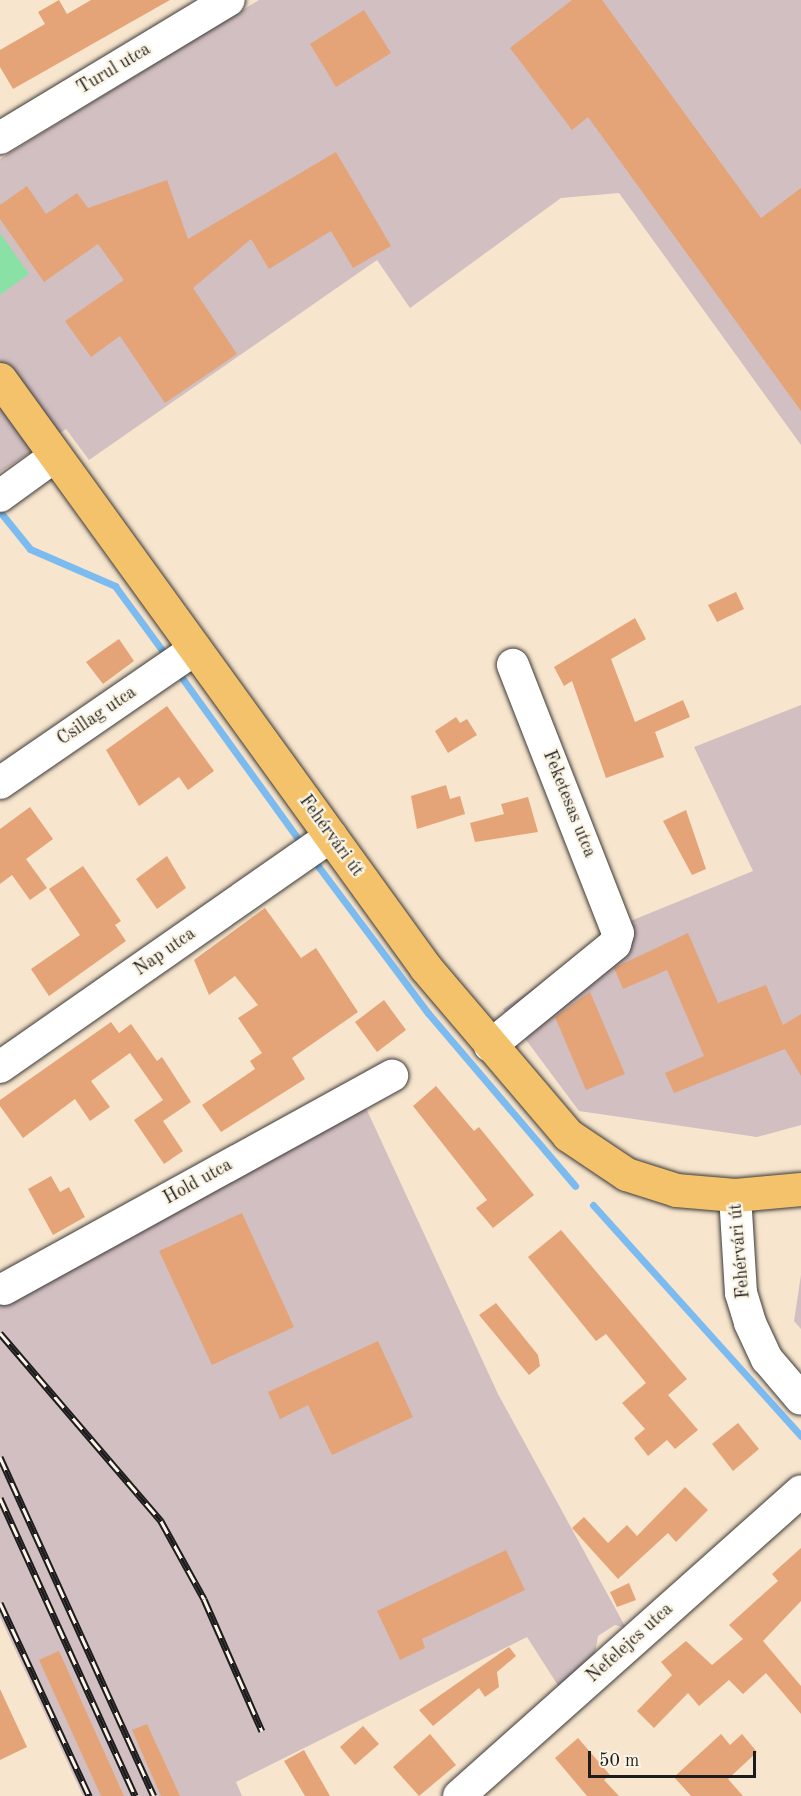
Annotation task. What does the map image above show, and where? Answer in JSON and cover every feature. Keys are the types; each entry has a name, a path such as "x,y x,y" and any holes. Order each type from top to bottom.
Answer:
{"main road":[{"name":"Fehérvári út","path":"0,379 331,836 490,1046 568,1135 591,1154 648,1183 735,1195 801,1189"}],"street":[{"name":"Turul utca","path":"0,138 229,0"},
{"path":"0,496 55,456"},
{"name":"Csillag utca","path":"0,783 195,649"},
{"name":"Feketesas utca","path":"490,1046 615,944 614,914 513,665"},
{"name":"Nap utca","path":"0,1067 331,836"},
{"name":"Hold utca","path":"3,1289 392,1076"},
{"name":"Fehérvári út","path":"735,1195 741,1293 750,1323 767,1359 801,1399"},
{"name":"Nefelejcs utca","path":"459,1796 801,1491"}],"shaded area":[{"path":"259,0 801,0 801,445 619,193 561,198 410,308 377,260 89,460 66,429 0,472 0,159"},
{"path":"801,705 801,1125 757,1137 579,1111 503,1009 633,920 753,871 694,747"},
{"path":"366,1108 498,1394 626,1628 615,1625 598,1636 595,1654 559,1687 527,1637 236,1782 242,1796 83,1796 0,1617 0,1302"},
{"path":"801,1275 801,1329 794,1321"}],"green space":[{"path":"0,233 29,274 0,295"}],"building":[{"path":"59,0 67,14 91,0 170,0 13,89 0,67 0,50 45,24 38,12"},
{"path":"572,0 602,0 761,218 801,188 801,411 588,117 572,130 510,48"},
{"path":"364,10 391,53 336,87 310,44"},
{"path":"336,152 391,246 353,268 331,231 269,269 251,239 193,288 237,354 165,403 120,336 91,357 65,321 124,280 98,244 44,282 0,219 0,205 27,186 46,214 77,193 88,208 167,180 188,239"},
{"path":"736,592 744,609 717,622 708,605"},
{"path":"635,618 646,639 611,659 635,722 683,700 690,717 655,732 664,757 606,778 572,681 564,686 554,667"},
{"path":"119,639 134,661 103,684 86,662"},
{"path":"167,706 214,771 188,790 179,777 139,806 106,750"},
{"path":"456,717 460,723 467,719 477,735 448,753 435,731"},
{"path":"446,785 450,799 460,796 465,814 417,829 411,796"},
{"path":"528,797 538,832 475,842 470,823 504,814 501,804"},
{"path":"30,807 53,839 26,859 47,888 30,900 12,875 0,884 0,829"},
{"path":"686,810 706,869 692,875 663,821"},
{"path":"167,856 186,888 157,909 136,879"},
{"path":"83,866 121,921 115,925 126,941 49,996 31,969 80,935 49,889"},
{"path":"265,908 301,958 316,948 358,1012 292,1058 305,1079 221,1132 202,1105 255,1069 250,1061 262,1053 238,1018 258,1005 235,976 209,995 194,960"},
{"path":"688,933 718,1003 766,985 783,1025 801,1014 801,1076 785,1049 674,1093 665,1073 704,1056 667,970 623,989 614,968"},
{"path":"590,992 625,1074 586,1090 555,1017"},
{"path":"384,1000 406,1030 377,1052 355,1022"},
{"path":"111,1022 119,1033 131,1024 157,1061 162,1057 191,1102 163,1121 183,1151 164,1164 134,1120 163,1100 130,1053 91,1081 110,1107 90,1121 75,1099 23,1138 0,1106 0,1100"},
{"path":"436,1086 474,1131 479,1127 534,1195 493,1228 476,1208 487,1200 413,1106"},
{"path":"51,1176 60,1192 69,1187 85,1217 53,1235 28,1189"},
{"path":"242,1213 294,1327 212,1365 159,1251"},
{"path":"561,1230 687,1379 668,1395 698,1430 675,1449 667,1440 648,1456 634,1438 645,1429 622,1403 646,1383 606,1334 596,1341 528,1257"},
{"path":"496,1303 538,1355 540,1366 529,1375 479,1315"},
{"path":"378,1341 413,1417 332,1455 308,1405 280,1419 268,1392"},
{"path":"738,1423 759,1449 733,1471 712,1444"},
{"path":"685,1487 708,1510 676,1542 668,1533 618,1579 572,1528 584,1517 608,1543 627,1525 637,1536"},
{"path":"801,1548 801,1601 763,1641 801,1686 801,1714 766,1673 743,1694 729,1680 699,1706 688,1693 654,1728 637,1711 672,1675 661,1662 686,1641 712,1665 743,1639 729,1625 778,1581 772,1574"},
{"path":"506,1550 525,1590 422,1639 425,1648 400,1660 377,1611"},
{"path":"629,1583 636,1600 617,1607 610,1592"},
{"path":"509,1647 516,1656 497,1672 499,1687 485,1697 479,1688 433,1726 419,1710"},
{"path":"59,1651 124,1796 101,1796 39,1660"},
{"path":"0,1689 27,1747 0,1760"},
{"path":"147,1724 180,1796 161,1796 132,1730"},
{"path":"363,1726 379,1744 355,1765 340,1747"},
{"path":"430,1734 456,1765 419,1796 393,1767"},
{"path":"721,1734 730,1745 742,1734 757,1752 728,1779 743,1796 691,1796 674,1777"},
{"path":"578,1738 610,1775 604,1780 619,1796 587,1796 555,1758"},
{"path":"304,1750 330,1796 305,1796 284,1761"}],"waterway":[{"path":"1,513 30,549 115,586 165,654"},
{"path":"177,671 302,844"},
{"path":"312,858 428,1013 575,1186"},
{"path":"593,1205 801,1436"}],"railway":[{"path":"0,1333 161,1521 204,1599 262,1731"},
{"path":"0,1457 154,1796"},
{"path":"0,1498 135,1796"},
{"path":"0,1603 89,1796"}]}
